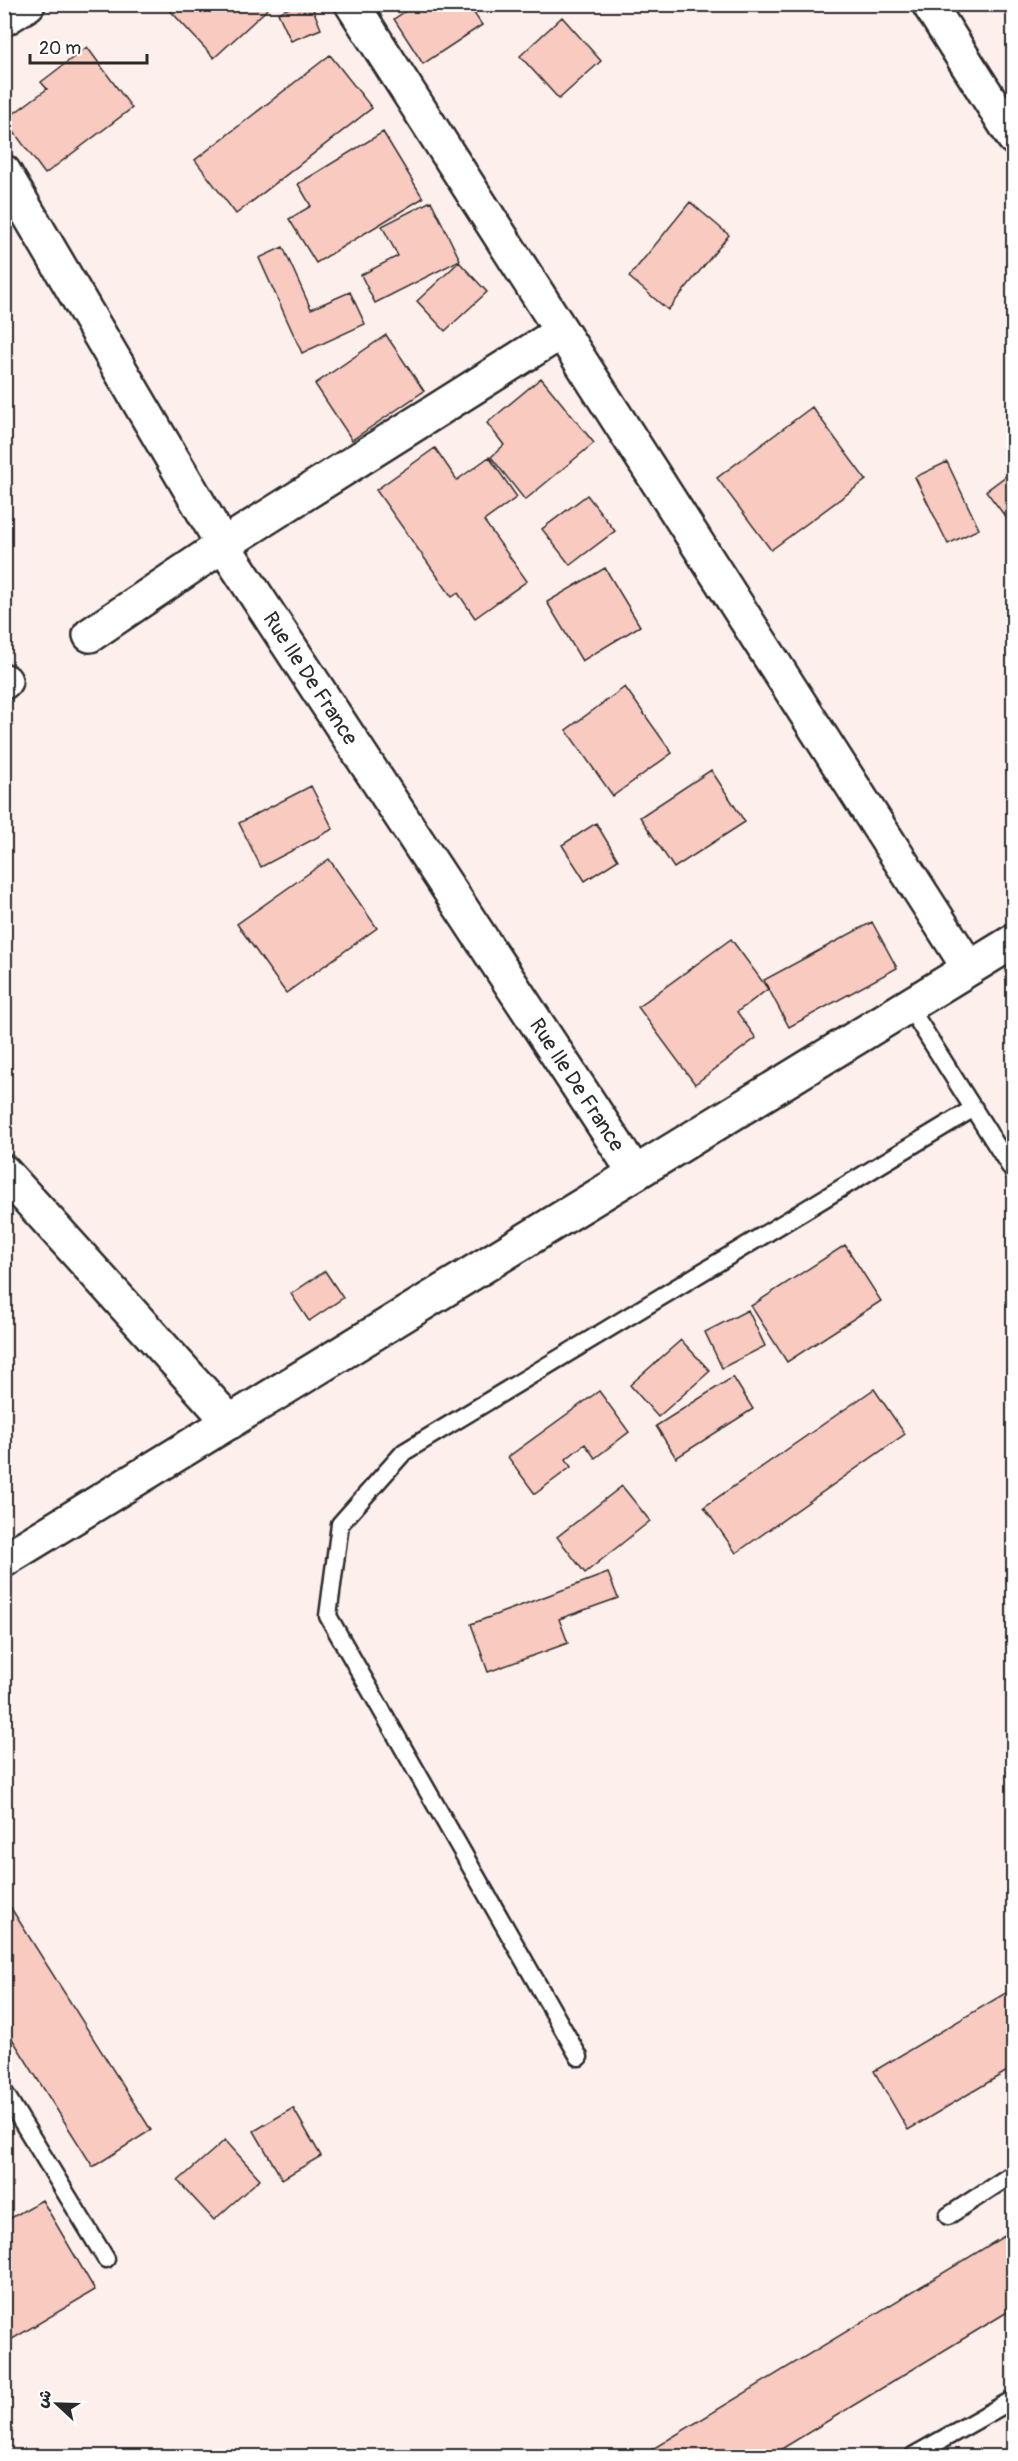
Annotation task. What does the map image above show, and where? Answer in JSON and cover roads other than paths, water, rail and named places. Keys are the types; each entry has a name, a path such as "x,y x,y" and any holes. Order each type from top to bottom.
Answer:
{"street":[{"path":"4,19 28,4"},
{"path":"352,4 969,968"},
{"path":"929,4 1014,138"},
{"name":"Rue Ile De France","path":"4,172 223,545 635,1173"},
{"path":"90,635 223,545 561,332"},
{"path":"4,1560 1014,941"},
{"path":"4,1172 230,1422"}],"lane":[{"path":"908,1005 1014,1173"},
{"path":"579,2057 328,1616 340,1524 404,1452 974,1108"},
{"path":"4,2092 106,2259"},
{"path":"948,2216 1014,2173"},
{"path":"914,2457 1014,2399"}]}
